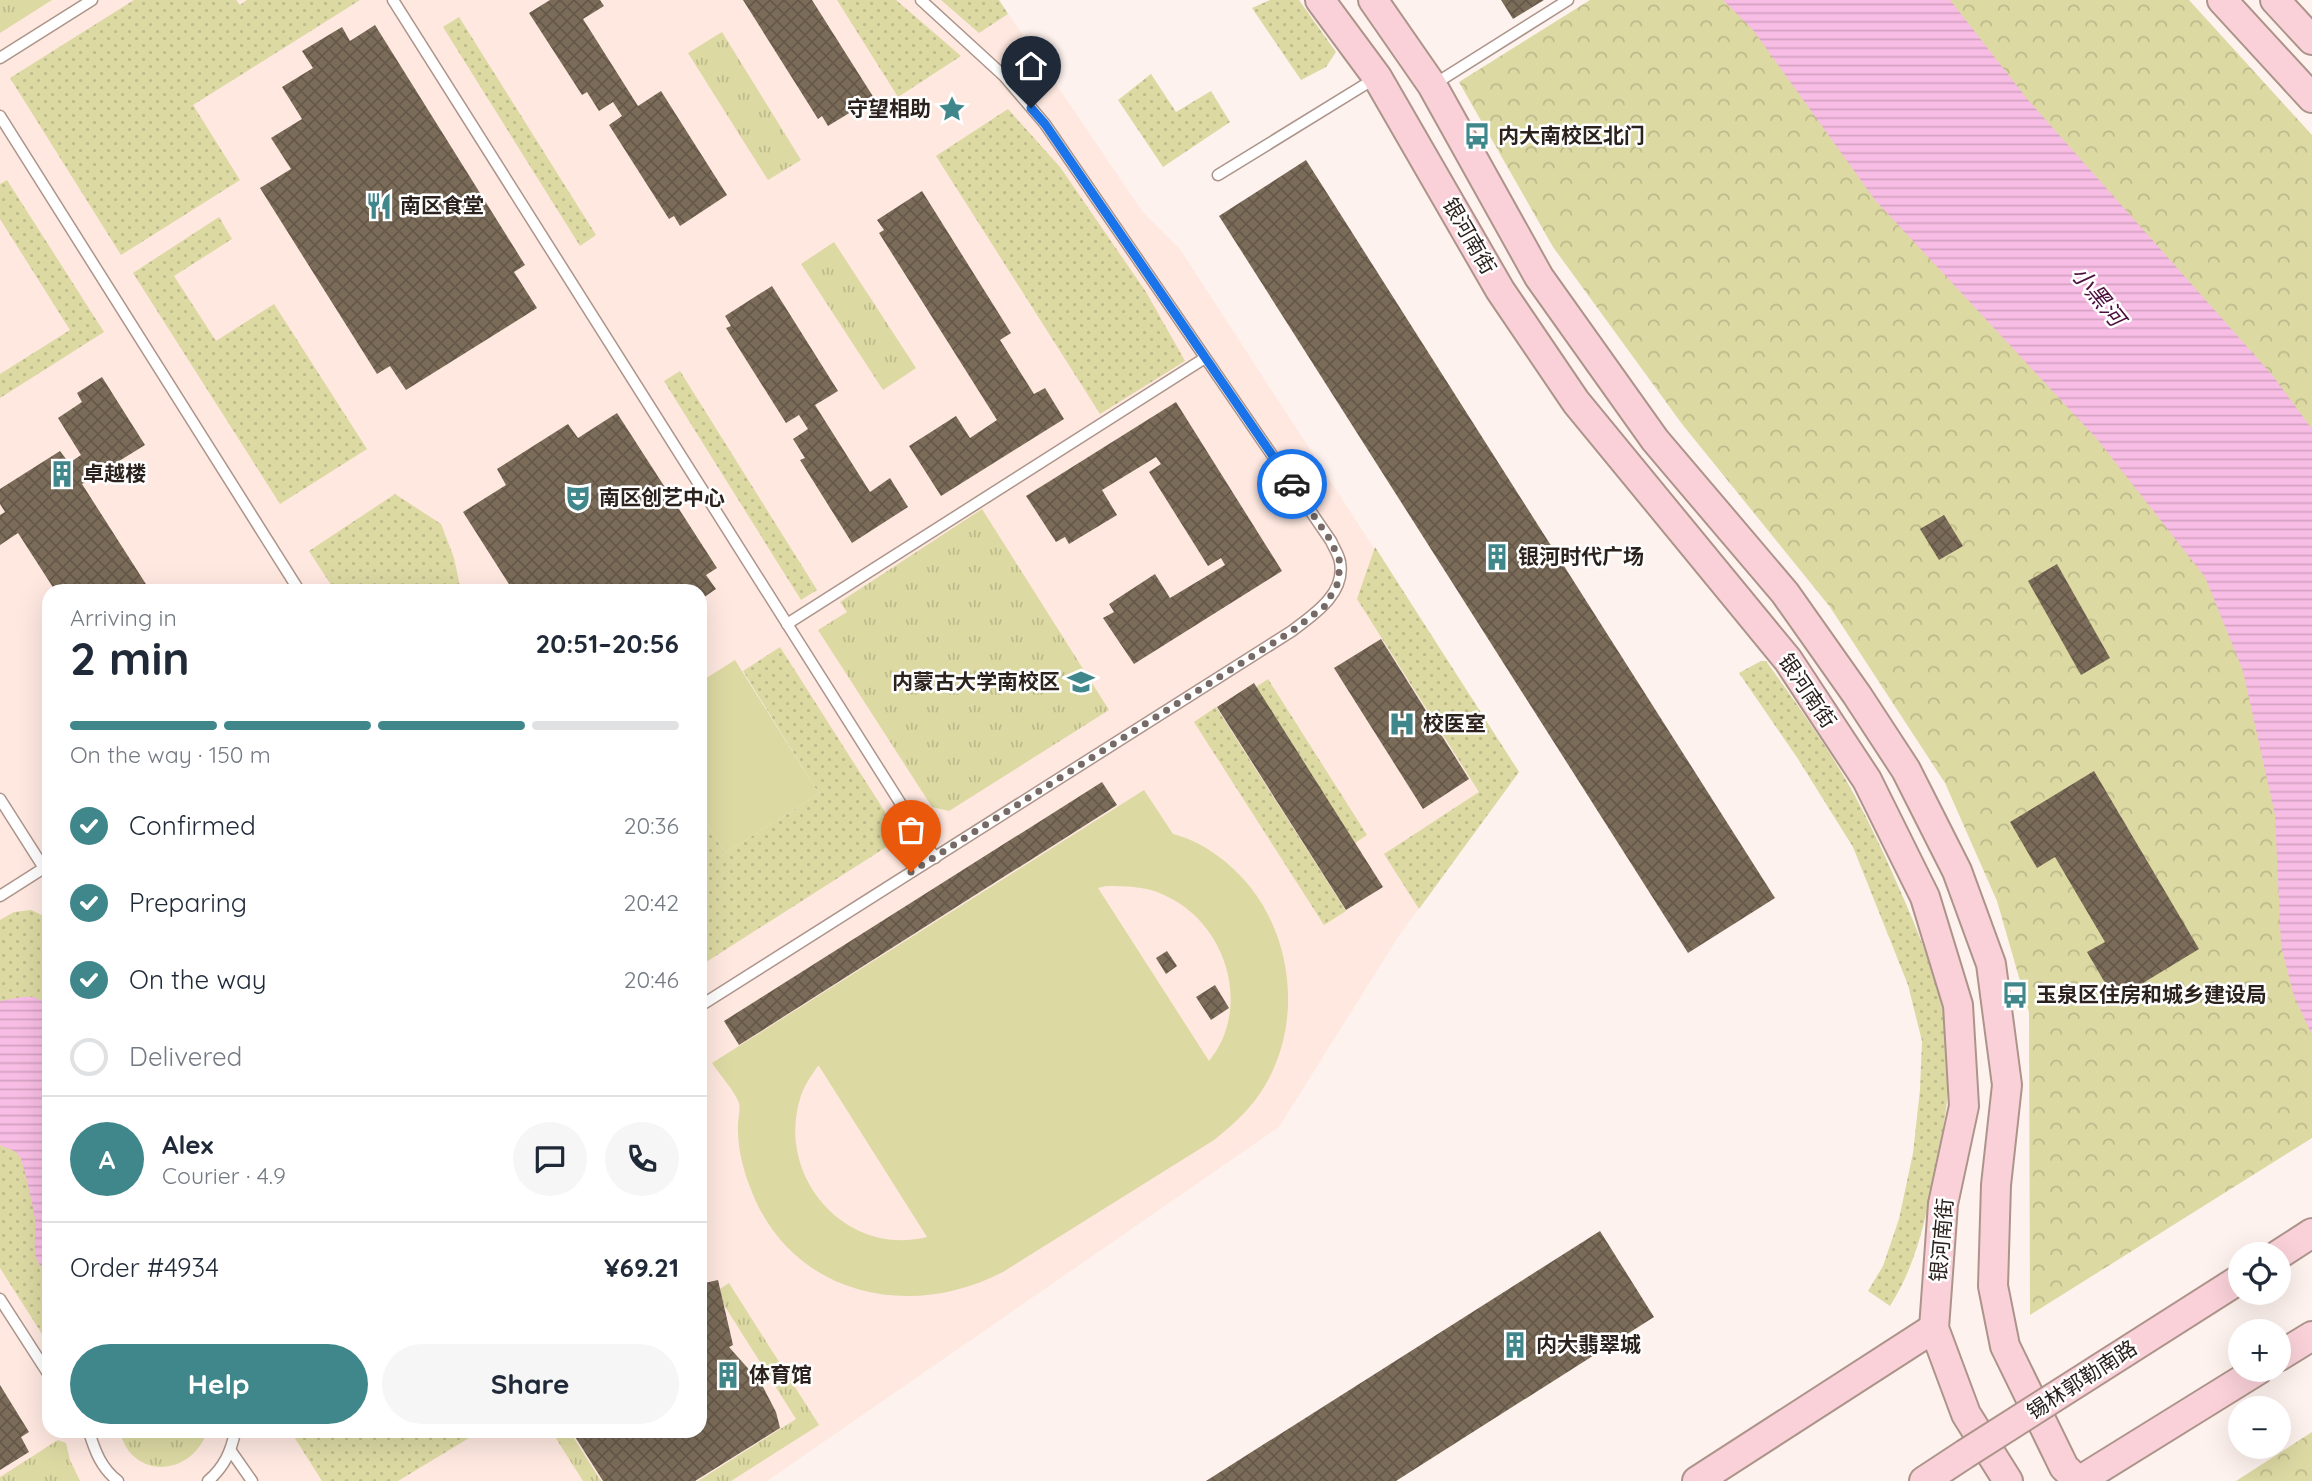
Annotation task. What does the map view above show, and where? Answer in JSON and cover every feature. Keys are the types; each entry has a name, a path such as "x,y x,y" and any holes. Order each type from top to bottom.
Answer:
{"main road":[{"name":"银河南街","path":"1320,0 1377,77 1500,290 1576,402 1788,660 1867,780 1925,897 1958,1005 1964,1106 1943,1204 1934,1328 1966,1414 2008,1481"},
{"name":"银河南街","path":"1373,0 1432,85 1539,277 1655,440 1785,593 1857,695 1906,770 1957,871 1991,964 2007,1086 1996,1185 1993,1286 2005,1346 2064,1468 2079,1481"},
{"path":"2222,0 2312,98"},
{"path":"2275,0 2312,40"},
{"path":"2291,1247 2312,1233"},
{"name":"锡林郭勒南路","path":"1924,1481 2228,1287"},
{"path":"1697,1481 1934,1328"},
{"path":"2291,1349 2312,1336"},
{"path":"2079,1481 2239,1382"}],"lane":[{"path":"0,58 92,0"},
{"path":"393,0 935,858"},
{"path":"707,1002 1292,631 1325,606 1338,583 1340,562 1331,541 1045,124 1004,76 921,0"},
{"path":"1432,85 1568,0"},
{"path":"1217,175 1377,77"},
{"path":"0,116 295,584"},
{"path":"788,624 1205,358"},
{"path":"0,799 42,866"},
{"path":"0,896 42,874"},
{"path":"0,1299 42,1364"},
{"path":"91,1438 96,1455 109,1475 117,1481"},
{"path":"208,1481 218,1472 231,1451 234,1438"},
{"path":"231,1451 252,1481"}],"shaded area":[{"name":"内蒙古大学南校区","path":"0,0 999,0 1142,211 1180,249 1519,772 1400,934 1279,1127 767,1481 0,1481"}],"green space":[{"path":"0,0 52,0 0,33"},
{"path":"134,0 236,0 240,5 247,0 360,0 193,105 240,180 121,255 10,78"},
{"path":"837,0 896,0 961,56 898,97"},
{"path":"941,0 999,0 1008,14 979,33"},
{"path":"1270,0 1299,0 1336,52 1326,67 1301,80 1252,8"},
{"path":"1590,0 2189,0 2312,135 2312,1138 2030,1315 2029,1012 1997,901 1945,783 1830,607 1682,424 1553,247 1459,82"},
{"path":"459,17 596,235 580,246 443,27"},
{"path":"722,32 801,160 768,180 688,53"},
{"path":"1151,74 1176,112 1211,91 1230,122 1163,167 1118,100"},
{"path":"1008,109 1060,167 1146,292 1185,361 1100,414 936,156"},
{"path":"7,180 104,332 0,398 0,374 70,330 0,219 0,184"},
{"path":"219,217 232,239 174,276 216,341 274,304 367,449 280,504 133,273"},
{"path":"834,242 916,368 883,390 801,264"},
{"path":"680,371 817,590 801,600 664,381"},
{"path":"395,494 441,524 454,558 460,584 330,584 309,551"},
{"path":"982,509 1109,710 949,811 932,807 818,630 847,612 840,602"},
{"path":"1375,547 1519,772 1419,909 1384,854 1479,792 1357,599"},
{"path":"780,647 894,826 897,836 891,844 707,962 707,825 725,853 819,794 743,671"},
{"path":"735,660 819,794 725,853 707,825 707,678"},
{"path":"1766,661 1808,720 1863,810 1922,942 1945,1020 1949,1061 1947,1103 1928,1208 1907,1274 1890,1306 1868,1291 1883,1266 1899,1219 1913,1153 1922,1041 1908,985 1853,847 1798,759 1739,673"},
{"path":"1268,679 1367,835 1355,843 1256,687"},
{"path":"1216,707 1346,911 1324,925 1194,722"},
{"path":"1144,790 1173,834 1195,842 1216,855 1235,870 1251,888 1278,937 1285,964 1287,1021 1281,1048 1271,1075 1256,1099 1236,1121 1214,1140 1003,1272 966,1287 928,1295 891,1295 855,1288 822,1274 792,1252 768,1223 750,1187 739,1144 739,1103 712,1063","holes":["1098,888 1143,888 1164,895 1186,908 1203,925 1217,945 1226,968 1230,992 1229,1016 1222,1039 1209,1061","819,1066 927,1237 898,1240 870,1235 845,1223 824,1205 809,1183 798,1157 795,1128 801,1095"]},
{"path":"31,910 42,915 42,1334 0,1268 0,920 14,912"},
{"path":"729,1283 819,1425 731,1481 698,1481 796,1419 724,1305 720,1289"},
{"path":"2312,1432 2312,1481 2236,1481 2270,1459 2291,1459 2291,1446"},
{"path":"123,1438 204,1438 188,1458 162,1467 136,1459"},
{"path":"295,1438 469,1438 398,1481 322,1481"},
{"path":"556,1438 574,1438 601,1481 583,1481"},
{"path":"58,1440 66,1443 70,1460 80,1481 0,1481 0,1477"}],"water":[{"name":"小黑河","path":"1723,0 1950,0 2028,100 2273,376 2312,429 2312,1035 2294,996 2281,946 2275,815 2243,671 2205,577 2097,439 1875,200 1753,30"},
{"path":"22,997 34,997 42,1001 42,1268 36,1255 35,1218 21,1159 16,1152 0,1145 0,1001"}],"building":[{"path":"550,0 600,0 604,6 583,19 638,106 661,91 727,195 680,226 674,216 669,219 609,125 622,116 613,102 599,111 587,92 582,95 529,13"},
{"path":"743,0 812,0 874,98 828,126 822,116 818,119"},
{"path":"1501,0 1544,0 1513,19"},
{"name":"南区食堂","path":"375,25 525,265 514,272 537,308 406,390 390,366 377,374 260,188 291,169 271,138 302,119 282,87 313,68 302,51 342,27 350,41"},
{"name":"银河时代广场","path":"1306,160 1775,898 1688,953 1219,216"},
{"path":"922,191 1011,333 1000,340 1034,394 1045,388 1064,419 941,496 909,446 956,416 970,438 997,420 879,233 884,230 877,220"},
{"path":"772,286 838,391 815,405 870,492 890,478 908,507 852,543 800,460 805,458 793,439 808,429 799,415 786,423 726,328 731,326 725,316"},
{"name":"卓越楼","path":"102,377 145,445 82,484 146,584 51,584 18,533 0,545 0,515 5,512 0,504 0,489 60,451 69,463 81,455 58,418 82,402 77,393"},
{"path":"1176,402 1282,571 1134,664 1103,618 1114,612 1109,604 1155,574 1170,598 1225,565 1221,558 1208,566 1149,472 1161,464 1156,457 1102,490 1117,515 1069,544 1065,537 1056,542 1026,496"},
{"name":"南区创艺中心","path":"617,413 717,568 706,575 716,589 707,595 707,584 509,584 463,512 506,485 497,469 568,424 578,438"},
{"path":"1944,515 1963,546 1939,560 1920,529"},
{"path":"2057,564 2110,658 2081,675 2028,581"},
{"name":"校医室","path":"1381,639 1469,779 1423,809 1334,668"},
{"path":"1254,683 1383,887 1346,910 1217,707"},
{"path":"2094,771 2199,949 2115,1000 2087,952 2105,942 2055,857 2037,868 2010,822"},
{"path":"1102,782 1117,805 739,1045 724,1021"},
{"path":"1167,951 1177,966 1166,974 1156,958"},
{"path":"1215,985 1229,1008 1211,1020 1196,997"},
{"name":"内大翡翠城","path":"1600,1231 1654,1317 1396,1481 1206,1481"},
{"name":"体育馆","path":"718,1280 733,1345 729,1347 761,1383 776,1412 780,1428 695,1481 603,1481 576,1438 707,1438 707,1282"},
{"path":"0,1385 29,1432 21,1437 29,1452 0,1470"}],"way so far":[{"path":"911,872 1292,631 1325,606 1338,583 1340,562 1331,541 1292,484"}],"place":[{"name":"守望相助","path":"952,109"},
{"name":"内大南校区北门","path":"1477,136"},
{"name":"南区食堂","path":"379,206"},
{"name":"卓越楼","path":"62,474"},
{"name":"南区创艺中心","path":"578,498"},
{"name":"银河时代广场","path":"1497,557"},
{"name":"内蒙古大学南校区","path":"1081,682"},
{"name":"校医室","path":"1402,724"},
{"name":"玉泉区住房和城乡建设局","path":"2015,995"},
{"name":"内大翡翠城","path":"1515,1345"},
{"name":"体育馆","path":"728,1375"}],"route":[{"path":"1031,108 1045,124 1292,484"}]}
